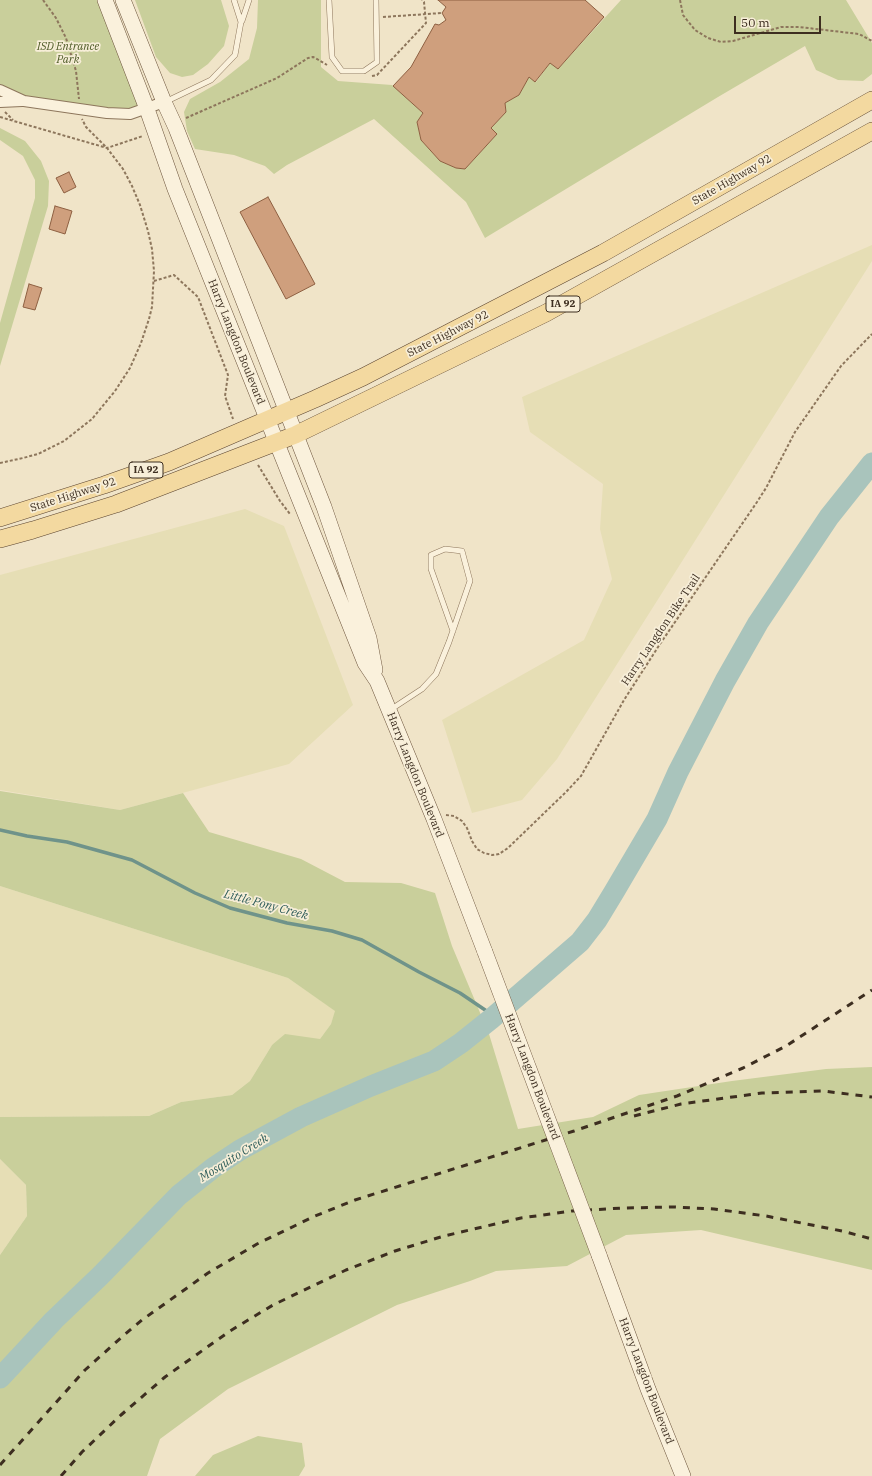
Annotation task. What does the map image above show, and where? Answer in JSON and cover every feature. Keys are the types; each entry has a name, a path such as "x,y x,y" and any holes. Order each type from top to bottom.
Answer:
{"main road":[{"name":"Harry Langdon Boulevard","path":"105,0 147,109 175,189 276,442 365,663 377,680"},
{"name":"Harry Langdon Boulevard","path":"123,0 174,124 324,507 348,573 369,638 377,680 434,819 599,1255 648,1389 683,1476"},
{"name":"State Highway 92","path":"0,518 104,485 169,462 370,374 603,253 872,100"},
{"name":"State Highway 92","path":"0,539 116,504 295,435 546,313 872,131"}],"street":[{"path":"0,90 24,101"},
{"path":"0,102 24,101 130,114 164,102"}],"lane":[{"path":"234,0 241,22"},
{"path":"164,102 211,80 235,55 241,22 250,0"},
{"path":"329,0 332,56 342,71 364,71 376,62 376,0"},
{"path":"389,711 422,689 436,674 449,642 470,581 462,551 445,549 431,555 431,569 452,631"}],"path":[{"path":"0,463 38,454 64,440 80,429 105,404 123,380 136,355 142,342 152,307 154,271 152,249 140,205 132,186 122,169 107,148 86,127 80,109 76,71 66,38 56,18 43,0"},
{"path":"370,76 377,75 426,23 424,2 422,0"},
{"path":"680,0 683,15 694,30 708,38 721,42 733,41 781,27 799,27 859,34 872,41"},
{"path":"376,17 442,13"},
{"path":"174,124 277,78 308,58 313,57 323,61 328,66"},
{"path":"0,108 14,121"},
{"path":"0,117 107,148 154,132"},
{"path":"154,281 174,275 198,297 228,375 225,396 238,432"},
{"name":"Harry Langdon Bike Trail","path":"434,819 446,815 454,816 462,821 468,828 472,841 477,849 492,855 498,854 508,848 566,792 580,776 624,700 660,644 763,492 795,432 842,366 872,334"}],"shaded area":[{"path":"872,245 872,261 557,759 522,800 472,813 442,720 584,640 612,579 600,529 603,484 530,432 522,397"},
{"path":"245,509 284,526 353,705 289,764 120,810 0,790 0,575"},
{"path":"0,886 288,978 336,1011 331,1024 320,1039 272,1045 250,1081 232,1095 181,1102 149,1116 0,1117"},
{"path":"0,1159 26,1185 27,1216 0,1255"}],"green space":[{"name":"ISD Entrance Park","path":"0,0 105,0 147,109 130,114 24,101 0,90"},
{"path":"135,0 221,0 229,26 224,46 208,64 193,75 182,77 170,73 156,57"},
{"path":"258,0 321,0 321,67 338,81 392,85 423,113 417,122 421,140 440,161 456,168 465,169 497,134 491,128 506,112 505,103 519,95 529,77 536,82 550,63 558,69 621,0 846,0 872,43 872,74 863,81 838,80 816,70 805,46 485,238 466,202 374,119 287,165 274,174 265,166 234,155 195,149 187,131 184,112 190,99 220,82 249,59 257,28"},
{"path":"0,128 25,141 41,161 49,181 48,206 0,366 0,323 35,198 35,180 23,156 0,140"},
{"path":"0,791 120,810 183,793 209,832 301,859 345,882 401,883 435,893 452,946 489,1034 518,1129 593,1117 639,1095 826,1069 872,1067 872,1270 701,1230 626,1235 567,1266 496,1271 397,1305 228,1389 160,1439 147,1476 0,1476 0,1255 27,1216 26,1185 0,1159 0,1117 149,1116 181,1102 232,1095 250,1081 272,1045 285,1034 320,1039 331,1024 335,1011 288,978 0,886"},
{"path":"258,1436 302,1443 305,1466 299,1476 195,1476 213,1455"}],"building":[{"path":"438,0 585,0 604,17 558,69 550,63 535,82 529,77 519,95 505,103 506,112 491,128 497,134 465,169 456,168 440,161 421,140 417,122 423,113 393,86 411,67 435,24 439,25 446,20 442,13 446,7"},
{"path":"69,172 76,187 64,193 56,178"},
{"path":"268,197 315,284 286,299 240,212"},
{"path":"55,206 72,211 65,234 49,229"},
{"path":"29,284 42,288 35,310 23,307"}],"waterway":[{"name":"Mosquito Creek","path":"0,1378 54,1320 100,1276 179,1195 213,1168 240,1150 301,1117 371,1086 434,1061 461,1043 491,1019 580,942 597,920 657,819 678,772 725,681 758,623 829,517 872,463"},
{"name":"Little Pony Creek","path":"0,830 67,842 132,860 195,893 230,908 287,923 332,931 362,940 460,993 494,1016"}],"railway":[{"path":"0,1465 85,1370 123,1336 142,1320 208,1273 257,1244 315,1216 355,1200 574,1131 677,1096 743,1068 786,1046 872,990"},
{"path":"634,1116 681,1104 762,1093 823,1091 872,1097"},
{"path":"61,1476 82,1452 121,1415 165,1377 230,1331 273,1305 346,1270 395,1251 444,1236 521,1218 572,1211 674,1207 714,1209 766,1216 842,1231 872,1239"}]}
